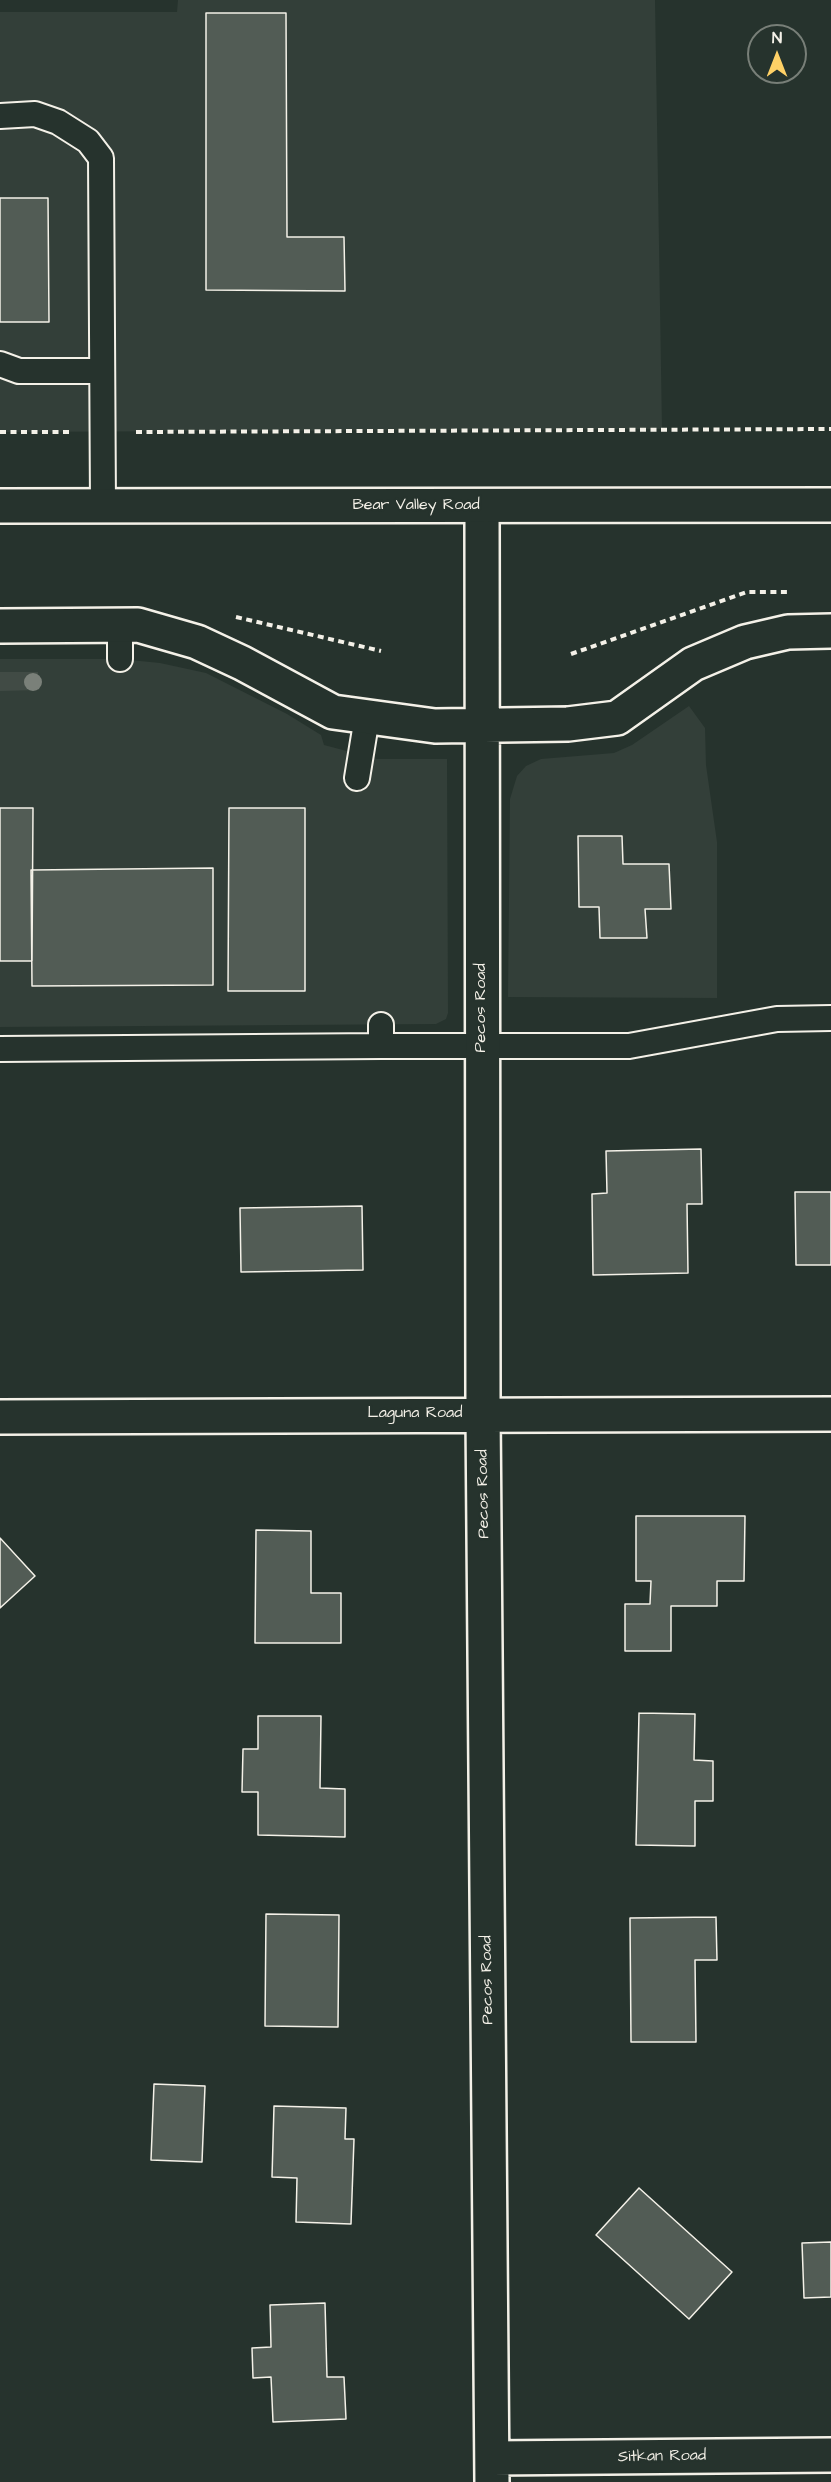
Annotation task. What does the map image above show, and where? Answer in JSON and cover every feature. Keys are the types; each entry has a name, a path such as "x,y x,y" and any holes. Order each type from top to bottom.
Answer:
{"street":[{"name":"Bear Valley Road","path":"0,506 831,505"},
{"name":"Pecos Road","path":"482,506 483,1414 493,2470"},
{"path":"0,626 138,625 197,642 242,663 333,712 435,726 568,724 617,718 693,664 745,642 788,632 831,631"},
{"name":"Laguna Road","path":"0,1417 831,1414"},
{"name":"Sitkan Road","path":"493,2470 831,2455"}],"lane":[{"path":"0,116 35,114 58,122 88,141 101,158 103,506"},
{"path":"0,364 19,371 102,371"},
{"path":"120,625 120,659"},
{"path":"357,778 367,717"},
{"path":"0,1049 381,1035 482,1046 629,1046 777,1019 831,1018"}],"path":[{"path":"0,432 831,429"},
{"path":"571,654 747,592 800,592"}],"shaded area":[{"path":"178,0 655,0 662,429 0,432 0,12 177,12"},
{"path":"0,659 120,659 160,663 206,673 287,714 321,735 324,745 377,759 447,759 448,1013 446,1019 436,1024 0,1027"},
{"path":"0,672 38,672 39,690 0,691"},
{"path":"689,706 705,728 706,765 717,842 717,998 508,997 510,799 517,776 526,766 541,759 614,753 632,745"}],"building":[{"path":"206,13 286,13 287,237 344,237 345,291 206,290"},
{"path":"0,198 48,198 49,322 0,322"},
{"path":"0,808 33,808 32,961 0,961"},
{"path":"229,808 305,808 305,991 228,991"},
{"path":"578,836 622,836 623,864 669,864 671,909 645,909 647,938 600,938 599,907 579,907"},
{"path":"213,868 213,985 32,986 31,870"},
{"path":"701,1149 702,1204 687,1204 688,1273 593,1275 592,1194 607,1193 606,1151"},
{"path":"795,1192 831,1192 831,1265 796,1265"},
{"path":"362,1206 363,1270 241,1272 240,1208"},
{"path":"636,1516 745,1516 744,1581 717,1581 717,1606 671,1606 671,1651 625,1651 625,1604 650,1604 651,1581 636,1581"},
{"path":"256,1530 311,1531 311,1593 341,1593 341,1643 255,1643"},
{"path":"0,1538 35,1576 0,1608"},
{"path":"639,1713 695,1714 694,1760 713,1761 713,1801 695,1801 695,1846 636,1845"},
{"path":"258,1716 321,1716 320,1788 345,1789 345,1837 258,1835 258,1792 242,1792 243,1749 258,1749"},
{"path":"266,1914 339,1915 338,2027 265,2026"},
{"path":"716,1917 717,1960 695,1960 696,2042 631,2042 630,1918"},
{"path":"154,2084 205,2086 202,2162 151,2160"},
{"path":"274,2106 346,2108 345,2139 354,2139 351,2224 296,2222 297,2178 272,2177"},
{"path":"639,2188 732,2272 689,2319 596,2235"},
{"path":"831,2242 831,2297 804,2298 802,2243"},
{"path":"325,2303 327,2377 344,2377 346,2419 273,2422 271,2377 253,2378 252,2348 271,2347 270,2305"}]}
